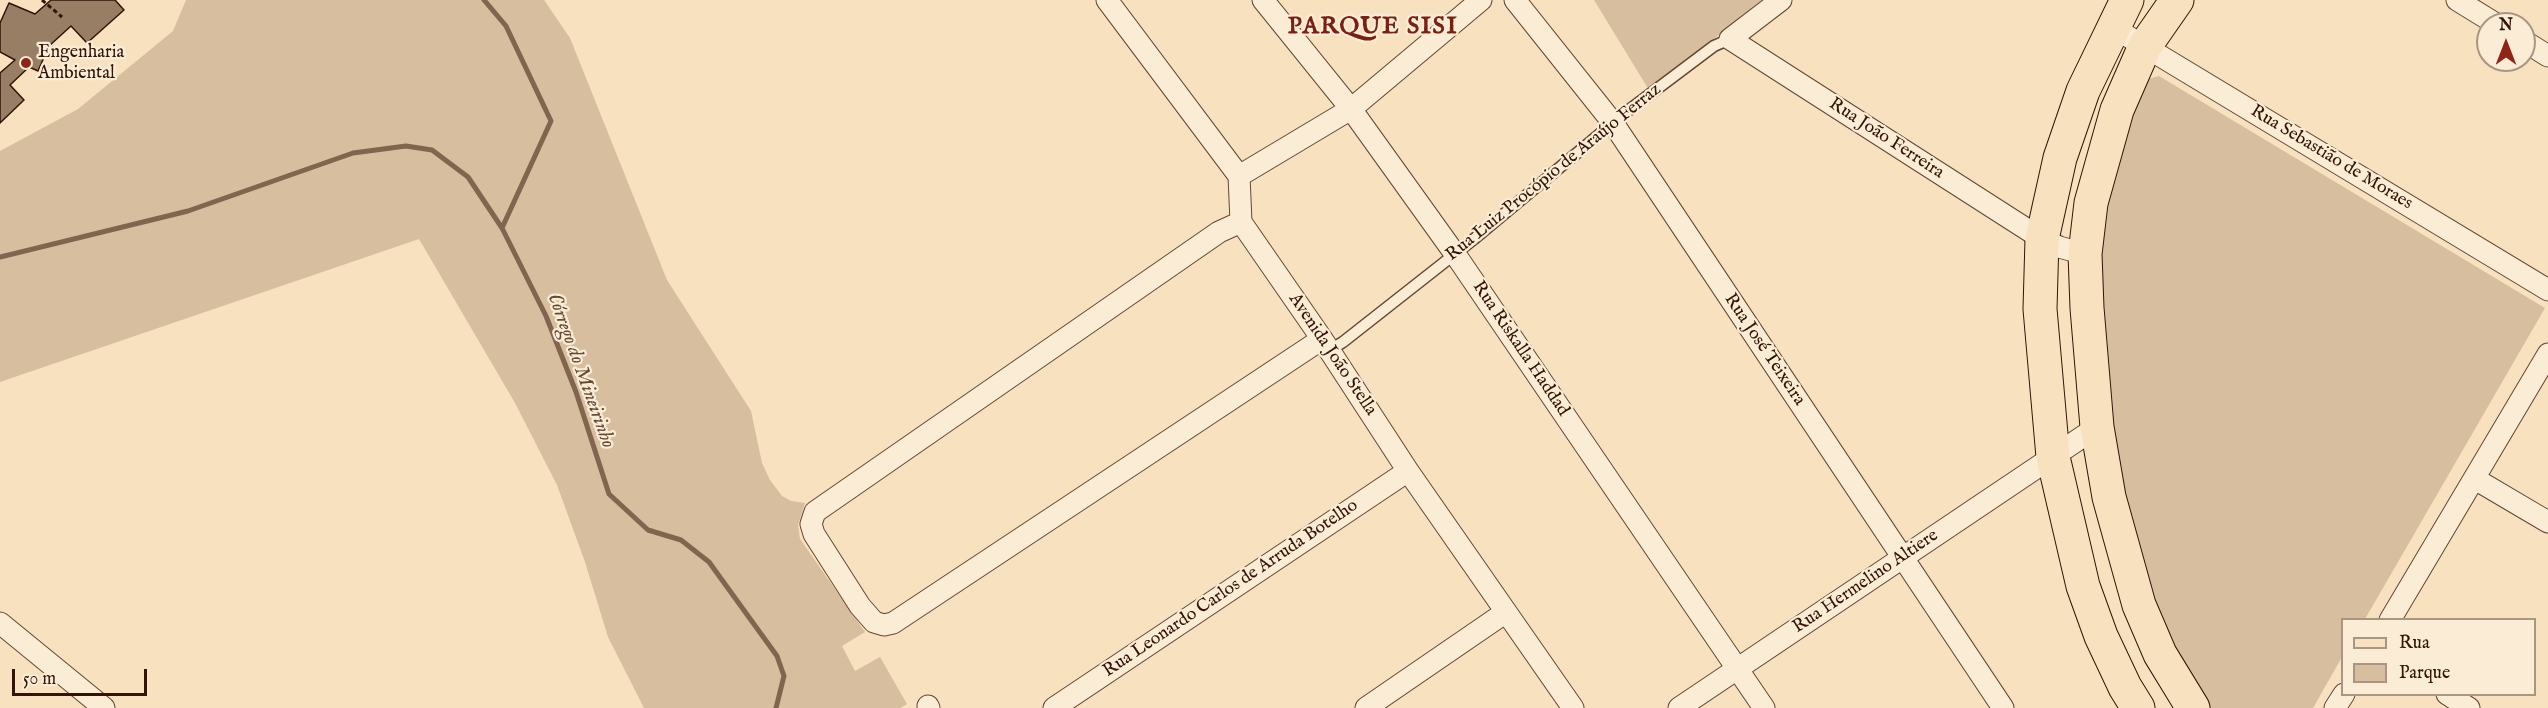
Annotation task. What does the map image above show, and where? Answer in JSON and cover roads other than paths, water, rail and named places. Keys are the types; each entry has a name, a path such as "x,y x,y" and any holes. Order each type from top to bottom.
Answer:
{"main road":[{"path":"2177,0 2145,46 2117,110 2099,167 2091,203 2085,254 2097,427 2109,497 2139,605 2160,654 2193,708"},
{"path":"2120,14 2083,91 2060,158 2042,239 2040,309 2053,457 2083,585 2101,636 2125,687 2138,708"}],"street":[{"path":"1107,0 1239,176 1241,222 1219,232 815,512 812,520 814,534 874,622 884,625 893,623 1326,344"},
{"name":"Rua Riskalla Haddad","path":"1263,0 1351,109 1455,254 1764,708"},
{"path":"1239,176 1351,109 1481,0"},
{"name":"Rua José Teixeira","path":"1515,0 1613,123 2002,708"},
{"name":"Rua Luiz Procópio de Araújo Ferraz","path":"1730,39 1781,0"},
{"path":"2457,0 2476,12"},
{"name":"Rua Sebastião de Moraes","path":"2120,14 2145,46 2548,290"},
{"name":"Rua João Ferreira","path":"1730,39 2042,239 2059,247 2085,254"},
{"name":"Avenida João Stella","path":"1241,222 1326,344 1408,471 1573,708"},
{"path":"2391,618 2548,354"},
{"name":"Rua Hermelino Altiere","path":"1679,708 2097,427"},
{"name":"Rua Leonardo Carlos de Arruda Botelho","path":"1054,708 1408,471"},
{"path":"2475,478 2548,522"},
{"path":"1366,708 1506,612"},
{"path":"0,623 104,708"},
{"path":"2450,696 2469,708"}],"lane":[{"name":"Rua Luiz Procópio de Araújo Ferraz","path":"1326,344 1343,342 1455,254 1613,123 1714,46 1730,39"}],"waterway":[{"name":"Córrego do Mineirinho","path":"484,0 506,26 551,121 502,228 546,316 576,392 609,494 648,530 681,540 709,562 777,656 784,676 776,708"},
{"path":"0,257 188,211 353,153 406,146 432,150 468,177 502,228"}],"place":[{"name":"Engenharia Ambiental","path":"26,63"}],"district":[{"name":"PARQUE SISI","path":"1373,28"}]}
